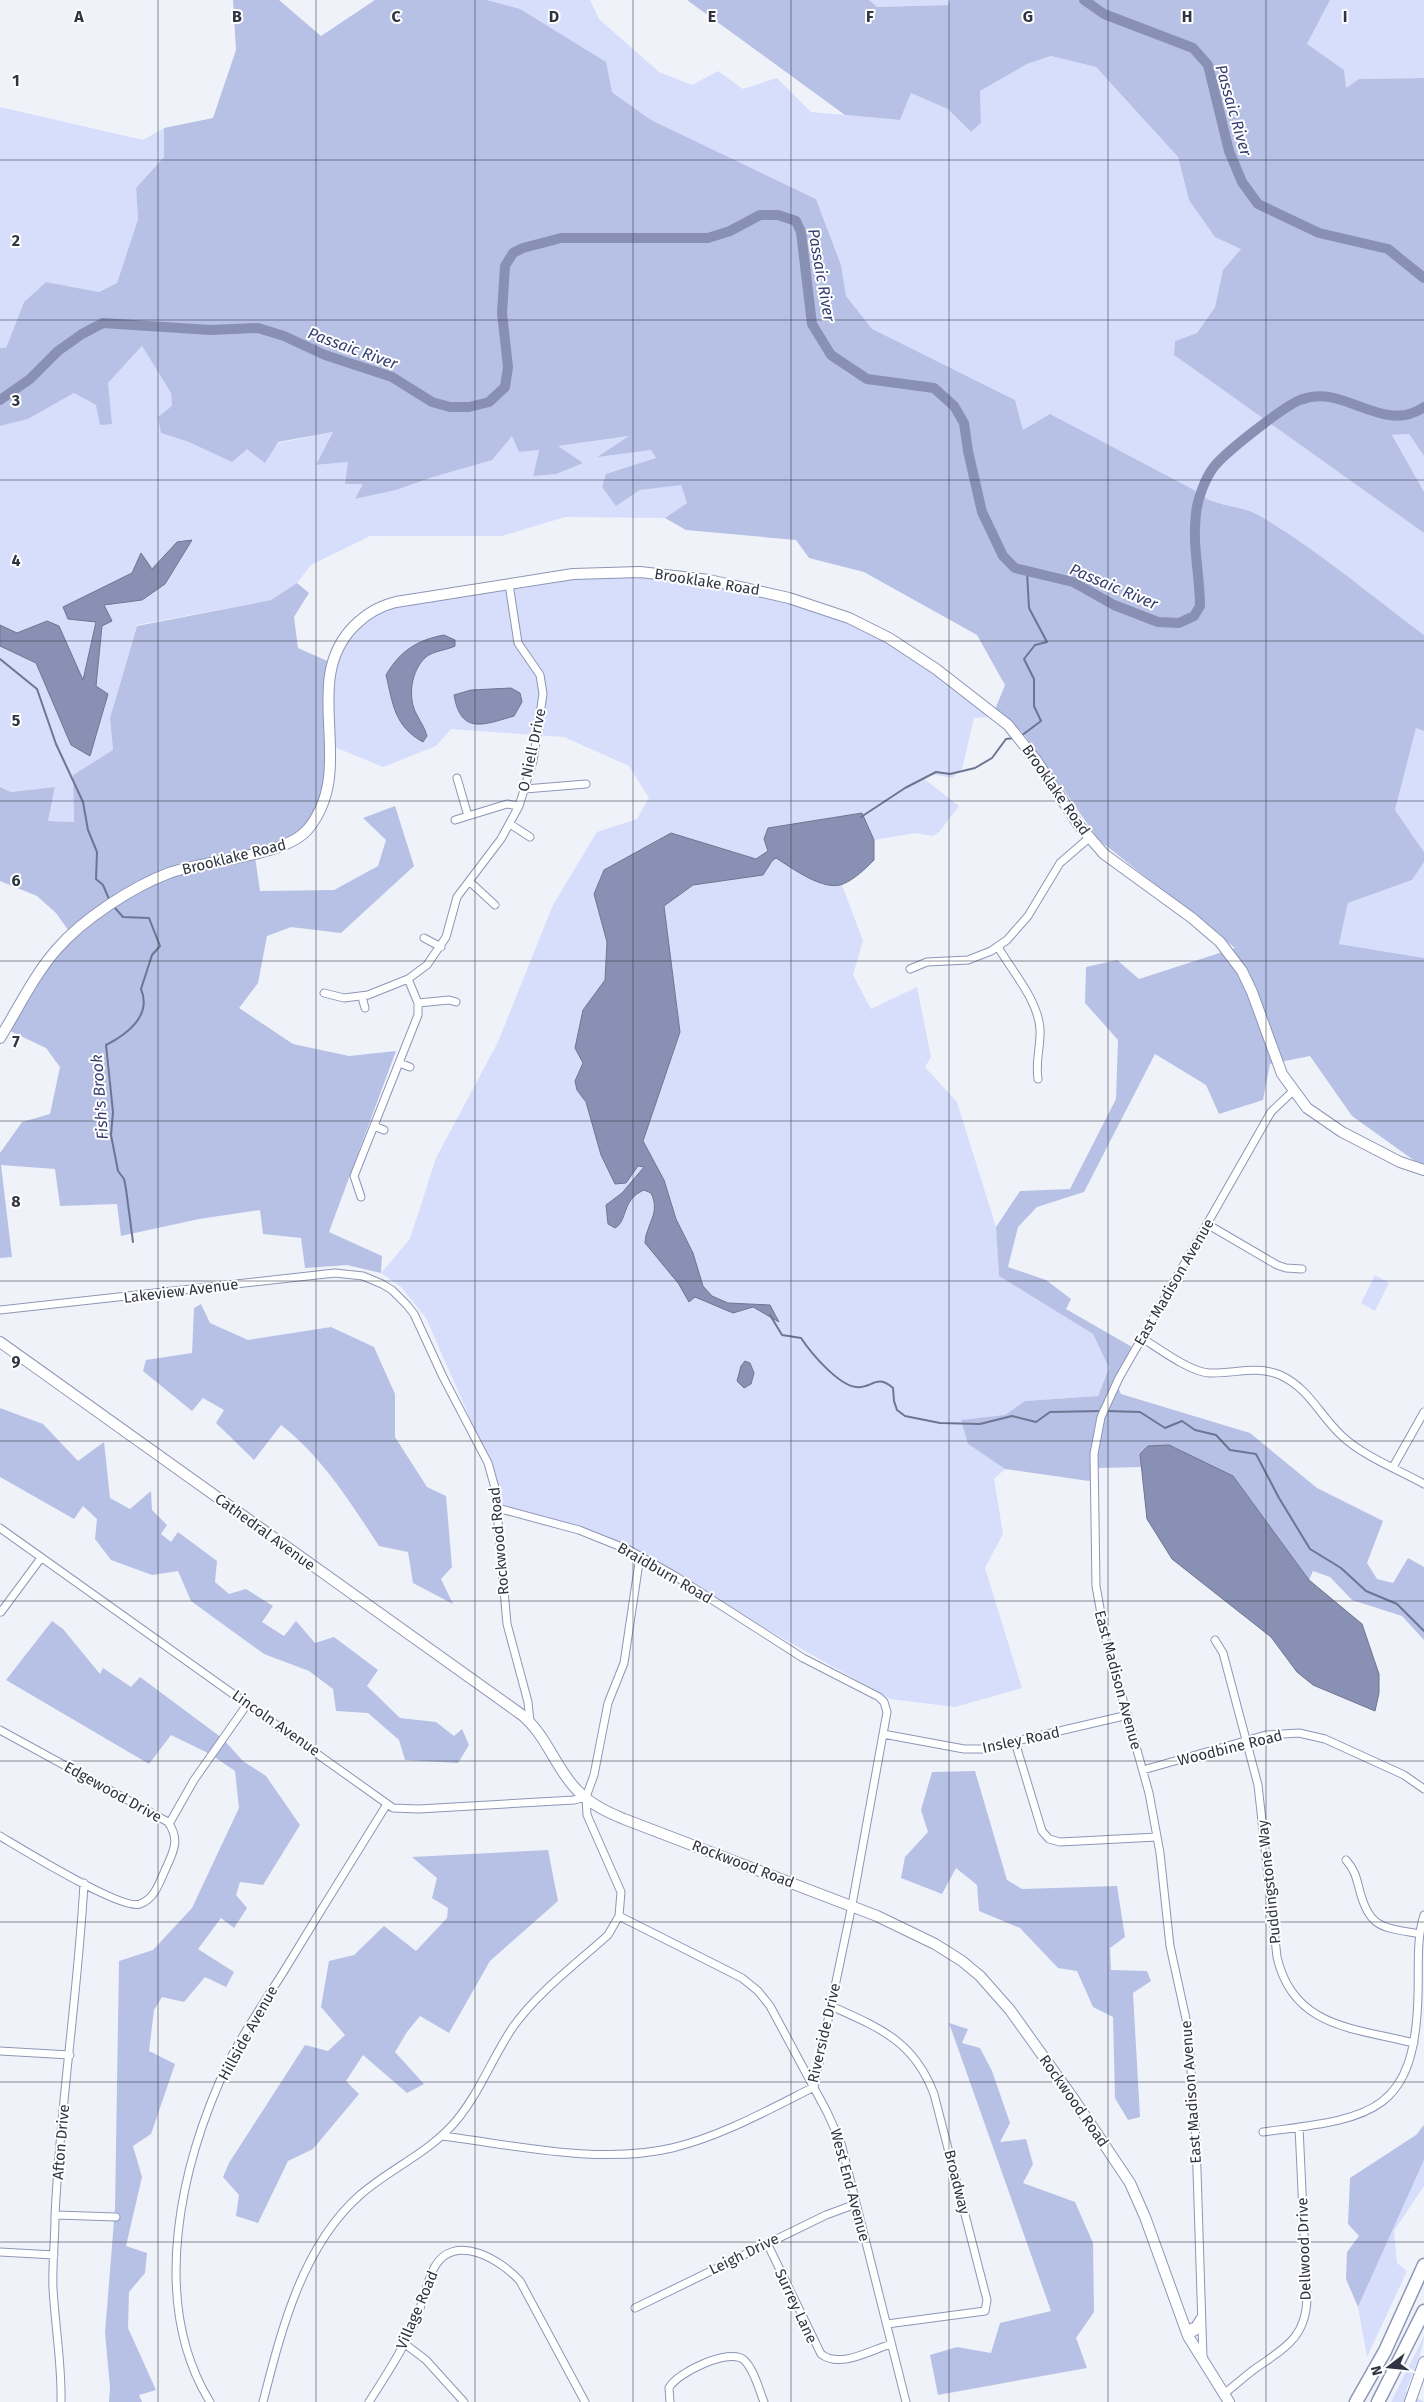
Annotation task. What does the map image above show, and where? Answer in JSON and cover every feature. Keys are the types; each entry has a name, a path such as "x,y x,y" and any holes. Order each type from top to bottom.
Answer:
{"highway":[{"path":"1356,2402 1385,2351 1424,2265"},
{"path":"1378,2402 1424,2311"}],"street":[{"name":"Brooklake Road","path":"0,1038 57,948 78,929 116,902 168,874 207,862 283,847 307,831 322,807 330,778 328,690 331,667 344,638 360,620 372,611 396,602 573,574 640,572 709,580 807,603 850,618 896,642 965,690 1022,740 1089,838 1124,870 1208,931 1231,955 1252,992 1276,1063 1293,1091 1307,1108 1327,1124 1400,1162 1424,1170"},
{"name":"O Niell Drive","path":"362,997 408,979 427,966 441,947 454,906 469,880 489,856 510,824 519,806 537,738 542,684 536,669 518,643 509,584"},
{"path":"457,778 468,816"},
{"path":"525,789 586,784"},
{"path":"455,820 507,804 519,806"},
{"path":"510,824 530,836"},
{"path":"910,968 925,962 968,960 998,947 1016,932 1028,916 1060,863 1089,838"},
{"path":"469,880 495,905"},
{"path":"424,938 441,947"},
{"path":"998,947 1033,1006 1038,1019 1040,1042 1036,1066 1038,1078"},
{"path":"361,1197 354,1176 418,1015 418,1003 408,979"},
{"path":"324,993 344,998 362,997 366,1008"},
{"path":"418,1003 449,1000 456,1002"},
{"path":"399,1063 410,1067"},
{"name":"East Madison Avenue","path":"1203,2361 1200,2318 1196,2139 1189,2036 1170,1946 1157,1837 1143,1770 1105,1636 1096,1586 1094,1462 1101,1417 1105,1406 1270,1112 1293,1091"},
{"path":"374,1126 384,1130"},
{"path":"1207,1224 1277,1265 1286,1268 1302,1269"},
{"name":"Lakeview Avenue","path":"0,1310 335,1273 363,1276"},
{"name":"Rockwood Road","path":"363,1276 392,1290 414,1314 443,1377 488,1463 495,1488 507,1624 528,1702 530,1722 542,1735 574,1786 601,1809 624,1819 852,1906 918,1935 949,1952 980,1976 1010,2010 1073,2098 1130,2183 1145,2217 1186,2333 1227,2398"},
{"path":"1142,1338 1202,1372 1250,1369 1280,1375 1310,1397 1343,1438 1424,1484"},
{"name":"Cathedral Avenue","path":"0,1342 530,1722"},
{"path":"1393,1467 1424,1412"},
{"name":"Braidburn Road","path":"496,1508 596,1536 640,1556 820,1667"},
{"name":"Lincoln Avenue","path":"0,1528 398,1810 574,1800 586,1797"},
{"path":"263,2402 290,2310 323,2241 362,2194 442,2136 478,2092 504,2042 524,2013 608,1935 620,1916 622,1900 619,1884 587,1815 586,1797 594,1775 608,1702 624,1663 640,1556"},
{"path":"1,1612 41,1558"},
{"name":"Puddingstone Way","path":"1215,1640 1223,1653 1258,1786 1277,1957 1290,1991 1304,2007 1322,2019 1414,2043"},
{"name":"Riverside Drive","path":"442,2136 590,2154 650,2152 691,2143 716,2134 814,2087 852,1906 887,1712 881,1698 820,1667"},
{"path":"169,1824 194,1780 248,1703"},
{"name":"Insley Road","path":"883,1734 973,1750 1128,1715"},
{"name":"Edgewood Drive","path":"0,1730 169,1824 175,1836 175,1848 154,1893 147,1901 136,1905 124,1904 84,1883"},
{"name":"Woodbine Road","path":"1143,1770 1246,1741 1286,1733 1325,1739 1404,1774 1424,1789"},
{"path":"1015,1742 1040,1827 1049,1839 1060,1842 1157,1837"},
{"name":"Hillside Avenue","path":"210,2402 193,2365 183,2332 177,2272 182,2212 200,2133 213,2098 238,2045 387,1804"},
{"path":"0,1836 84,1883"},
{"path":"1346,1860 1355,1872 1366,1911 1372,1921 1385,1928 1420,1934"},
{"name":"Afton Drive","path":"61,2402 61,2367 53,2287 54,2255 58,2168 80,1958 84,1883"},
{"path":"1263,2132 1356,2117 1376,2106 1398,2085 1408,2065 1414,2043 1418,2009 1420,1934 1424,1915"},
{"name":"West End Avenue","path":"620,1916 742,1978 758,1990 770,2006 814,2087 842,2144 906,2402"},
{"name":"Broadway","path":"831,2006 890,2034 908,2049 924,2071 934,2094 987,2300 985,2311 887,2324"},
{"path":"0,2052 70,2055"},
{"name":"Dellwood Drive","path":"1227,2398 1289,2345 1299,2332 1305,2315 1307,2298 1300,2127"},
{"name":"Leigh Drive","path":"635,2308 834,2211 856,2204"},
{"path":"56,2215 116,2217"},
{"name":"Surrey Lane","path":"767,2243 817,2349 825,2357 842,2360 892,2344"},
{"name":"Village Road","path":"369,2402 405,2344 438,2262 454,2251 476,2252 506,2268 520,2282 585,2402"},
{"path":"0,2252 54,2255"},
{"path":"1186,2333 1195,2326 1200,2318"},
{"path":"1186,2333 1202,2327"},
{"path":"405,2344 426,2360 464,2402"},
{"path":"670,2402 669,2388 678,2377 721,2357 734,2355 746,2362 764,2402"},
{"path":"1410,2402 1424,2362"}],"shaded area":[{"path":"233,0 279,0 321,36 375,0 486,0 520,9 606,62 612,92 651,120 816,199 841,265 846,296 872,329 1015,400 1023,430 1050,414 1210,500 1244,509 1260,516 1323,558 1424,635 1424,731 1416,728 1395,810 1424,852 1424,862 1412,880 1348,903 1339,944 1424,958 1424,1164 1419,1164 1352,1116 1310,1056 1270,1064 1263,1100 1219,1114 1206,1085 1155,1054 1084,1192 1037,1207 1018,1227 1008,1267 1046,1280 1071,1299 1066,1309 1132,1347 1116,1382 1121,1394 1250,1433 1317,1488 1383,1521 1367,1563 1377,1579 1393,1583 1408,1558 1424,1567 1424,1640 1402,1616 1352,1600 1330,1577 1313,1571 1309,1580 1233,1476 1140,1454 1142,1467 1099,1468 1089,1481 1005,1469 968,1444 961,1420 1005,1415 1025,1401 1098,1396 1109,1368 1093,1334 999,1276 996,1227 1020,1191 1070,1189 1116,1099 1118,1040 1085,1003 1086,967 1117,960 1139,979 1235,948 1099,840 1021,731 992,717 1005,685 977,635 864,572 809,558 796,540 686,530 665,518 687,503 681,485 640,490 616,506 602,487 606,474 656,458 651,450 597,457 629,436 558,446 583,463 556,474 533,476 539,450 519,452 512,436 492,460 396,490 355,499 363,484 345,484 348,462 316,465 333,432 278,442 265,463 247,449 232,462 189,442 161,433 158,417 172,406 171,393 142,346 108,383 112,424 100,425 96,405 74,393 28,419 0,426 0,348 6,348 24,302 46,282 99,292 117,283 138,219 136,188 164,157 164,128 213,118 236,50"},
{"path":"486,0 590,0 599,19 659,72 692,85 718,71 743,89 777,78 811,112 900,120 911,93 948,108 971,132 981,123 980,91 1027,64 1051,56 1096,67 1178,157 1189,200 1241,249 1223,270 1215,307 1197,333 1175,341 1174,355 1424,533 1424,635 1323,558 1260,516 1244,509 1210,500 1194,490 1023,430 1015,400 871,329 845,296 841,265 816,199 651,120"},
{"path":"687,0 869,0 877,7 948,5 950,0 1330,0 1307,44 1344,70 1346,88 1359,79 1424,78 1424,456 1409,434 1392,435 1424,492 1424,533 1174,355 1175,341 1197,333 1215,307 1223,270 1241,249 1215,237 1189,200 1178,157 1096,67 1051,56 1027,64 980,91 981,123 971,132 948,109 911,93 900,120 845,115"},
{"path":"869,0 950,0 948,5 877,7"},
{"path":"1330,0 1424,0 1424,78 1359,79 1346,88 1307,44"},
{"path":"0,107 143,140 164,128 164,157 136,188 138,219 117,283 99,292 46,282 24,302 6,348 0,348"},
{"path":"142,346 171,393 173,406 161,433 189,442 247,449 334,432 317,465 348,462 363,484 356,499 396,490 433,477 512,435 539,449 533,475 582,463 558,446 630,436 598,456 651,450 656,458 616,506 640,490 681,484 687,503 665,518 565,517 502,536 370,536 311,565 297,583 271,600 137,625 110,718 113,750 73,775 74,822 48,821 55,787 11,792 0,787 0,646 36,663 71,745 96,687 104,605 142,600 177,542 152,569 141,553 132,573 64,607 68,619 96,622 83,680 47,621 17,633 0,625 0,426 28,419 74,393 96,405 108,383"},
{"path":"1409,434 1424,456 1424,492 1392,435"},
{"path":"192,540 165,584 142,600 104,605 112,621 102,626 96,686 108,694 90,756 71,745 36,663 0,646 0,625 17,633 47,621 59,626 83,680 96,622 68,619 63,607 132,573 141,553 152,569 177,542"},
{"path":"642,576 753,594 781,600 834,617 860,628 895,647 992,717 974,718 962,769 952,778 930,774 923,778 959,806 940,831 933,836 915,833 874,840 861,813 768,828 764,839 768,851 757,859 671,833 594,894 607,942 605,980 583,1010 575,1048 583,1063 576,1081 577,1090 586,1102 601,1155 615,1184 626,1183 638,1166 645,1167 622,1193 606,1205 608,1225 619,1226 634,1196 644,1190 651,1193 655,1208 646,1230 661,1258 689,1301 695,1297 733,1313 753,1307 779,1321 770,1305 728,1303 712,1296 703,1286 693,1253 676,1219 664,1180 643,1141 680,1032 664,906 693,885 762,875 776,858 822,884 842,885 863,941 853,975 871,1009 917,987 931,1057 925,1067 957,1102 996,1227 999,1276 1093,1334 1109,1368 1098,1396 1025,1401 968,1444 1005,1469 994,1479 1003,1534 985,1568 1022,1688 955,1707 890,1699 616,1544 496,1508 487,1457 426,1318 401,1287 381,1273 410,1239 436,1158 498,1042 553,905 597,832 637,819 649,798 629,766 564,737 451,729 436,746 383,767 332,746 332,663 356,622 391,603 523,588 584,577"},
{"path":"297,583 309,593 294,617 298,648 332,663 327,793 309,827 293,841 254,850 260,891 334,890 378,866 386,840 363,818 395,806 414,866 341,933 291,927 267,936 258,983 239,1008 293,1044 349,1056 396,1051 329,1232 382,1256 381,1273 347,1265 305,1268 301,1238 263,1234 260,1210 199,1219 121,1236 117,1204 60,1206 55,1169 1,1165 12,1257 0,1258 0,1153 22,1122 50,1114 60,1067 46,1048 6,1029 71,934 56,913 37,896 0,881 0,787 11,792 55,787 48,821 74,822 73,775 113,750 110,718 137,626 271,600"},
{"path":"444,635 455,640 455,646 432,653 426,657 417,669 412,684 411,693 414,708 427,736 423,742 413,736 400,721 393,705 386,675 397,659 410,648 426,640"},
{"path":"511,688 520,693 522,702 514,716 493,722 475,724 468,722 457,708 454,695 471,690"},
{"path":"1416,727 1424,731 1424,852 1395,810"},
{"path":"862,813 874,840 874,860 856,877 843,884 835,886 818,882 799,873 776,858 763,875 693,885 664,906 680,1032 643,1141 664,1180 676,1219 693,1253 703,1286 712,1296 728,1303 770,1305 779,1322 753,1307 733,1313 695,1297 689,1302 678,1283 645,1243 654,1213 654,1200 651,1193 644,1190 637,1194 628,1205 619,1225 615,1228 608,1224 606,1205 622,1193 644,1167 638,1166 626,1183 615,1184 601,1155 586,1102 577,1090 575,1081 583,1063 575,1048 583,1010 605,980 607,942 594,894 604,870 671,833 756,859 768,851 764,839 768,828"},
{"path":"1424,862 1424,958 1339,944 1348,903 1412,880"},
{"path":"1375,1275 1389,1283 1375,1311 1361,1303"},
{"path":"201,1304 210,1323 248,1340 331,1327 374,1347 395,1394 395,1437 427,1487 446,1496 452,1567 441,1579 453,1604 413,1583 408,1552 379,1546 323,1466 281,1425 254,1460 216,1423 224,1410 203,1398 192,1411 143,1371 146,1360 192,1353 194,1308"},
{"path":"745,1361 750,1363 754,1373 751,1384 744,1388 737,1381 741,1366"},
{"path":"0,1408 43,1424 78,1461 104,1442 110,1498 130,1509 151,1491 152,1510 167,1525 161,1534 171,1542 178,1532 217,1561 215,1582 229,1594 246,1589 273,1606 262,1622 284,1636 296,1621 315,1643 334,1637 378,1670 367,1686 400,1718 436,1722 454,1736 462,1729 469,1745 458,1763 405,1760 399,1740 368,1713 336,1711 333,1689 309,1671 264,1654 191,1601 178,1571 152,1575 111,1560 95,1539 97,1519 83,1506 74,1519 0,1477"},
{"path":"1169,1445 1233,1476 1309,1580 1362,1624 1379,1674 1379,1693 1375,1711 1313,1685 1297,1672 1271,1637 1172,1559 1147,1519 1140,1454 1148,1446"},
{"path":"52,1621 63,1629 100,1674 103,1668 131,1687 140,1677 222,1738 243,1761 266,1776 300,1825 263,1885 240,1882 236,1895 247,1908 234,1928 221,1918 198,1949 234,1972 226,1987 205,1977 184,2002 162,1997 154,2010 149,2051 175,2064 151,2134 133,2146 142,2177 126,2246 147,2253 145,2273 129,2292 128,2328 156,2390 139,2395 142,2402 109,2402 110,2387 105,2333 115,2208 119,1961 153,1950 192,1908 239,1808 235,1771 210,1754 171,1735 149,1764 6,1680"},
{"path":"975,1771 1007,1880 1022,1889 1117,1886 1125,1937 1110,1948 1111,1970 1147,1971 1151,1981 1133,1993 1140,2117 1128,2120 1115,2098 1113,2017 1093,2007 1077,1971 1058,1968 1020,1928 979,1911 977,1885 956,1868 942,1894 901,1878 905,1857 928,1832 921,1810 932,1772"},
{"path":"548,1850 558,1901 490,1961 449,2033 420,2016 407,2032 395,2052 424,2084 407,2093 363,2055 346,2081 359,2094 313,2149 288,2161 258,2223 236,2216 239,2195 223,2177 229,2163 305,2045 328,2051 345,2035 321,2007 329,1961 354,1955 384,1926 416,1951 447,1918 448,1908 432,1898 437,1878 412,1857"},
{"path":"949,2023 968,2029 962,2043 980,2048 992,2071 1010,2123 1000,2142 1026,2139 1033,2164 1023,2183 1075,2202 1093,2243 1094,2312 1076,2338 1087,2368 938,2395 930,2355 957,2347 991,2353 1000,2323 1051,2311"},
{"path":"1424,2125 1424,2160 1358,2307 1346,2279 1347,2252 1359,2236 1348,2224 1350,2178 1416,2135"},
{"path":"1424,2160 1424,2186 1394,2231 1397,2263 1407,2271 1367,2357 1358,2307"},
{"path":"1424,2336 1420,2355 1406,2391 1424,2402 1391,2402"}],"waterway":[{"name":"Passaic River","path":"1084,0 1104,14 1193,48 1208,65 1229,151 1242,182 1258,204 1319,233 1388,249 1424,278"},
{"name":"Passaic River","path":"0,400 30,379 58,351 82,334 103,323 210,330 258,328 284,336 325,355 392,377 432,402 450,407 469,407 489,402 505,387 508,367 502,313 505,266 513,253 523,248 561,238 708,238 730,231 760,215 778,215 796,221 801,232 812,324 831,355 867,379 934,388 954,406 964,423 968,451 982,512 1003,556 1015,568 1073,582 1114,605 1158,622 1179,623 1194,616 1200,606 1195,537 1196,514 1200,496 1213,468 1229,452 1281,411 1300,400 1308,398 1321,396 1334,398 1390,415 1413,413 1424,407"},
{"path":"1021,736 1041,721 1034,706 1034,679 1024,659 1035,645 1047,642 1029,608 1027,572"},
{"name":"Fish's Brook","path":"0,659 37,689 56,744 83,802 88,830 97,852 96,879 103,885 109,899"},
{"path":"861,817 905,788 936,772 950,774 975,768 992,758 1006,739 1014,738"},
{"name":"Fish's Brook","path":"115,908 123,917 149,918 160,946 152,955 141,989 144,998 141,1015 130,1029 106,1045 113,1112 111,1135 118,1171 124,1179 133,1242"},
{"path":"770,1315 782,1335 801,1338 818,1360 841,1381 856,1387 882,1382 893,1388 897,1410 905,1416 940,1423 980,1424 1012,1416 1036,1422 1050,1412 1101,1411"},
{"path":"1106,1411 1140,1412 1165,1428 1182,1421 1195,1430 1216,1435 1230,1450 1256,1454 1279,1498 1310,1549 1341,1568 1366,1591 1397,1604 1424,1631"}]}
